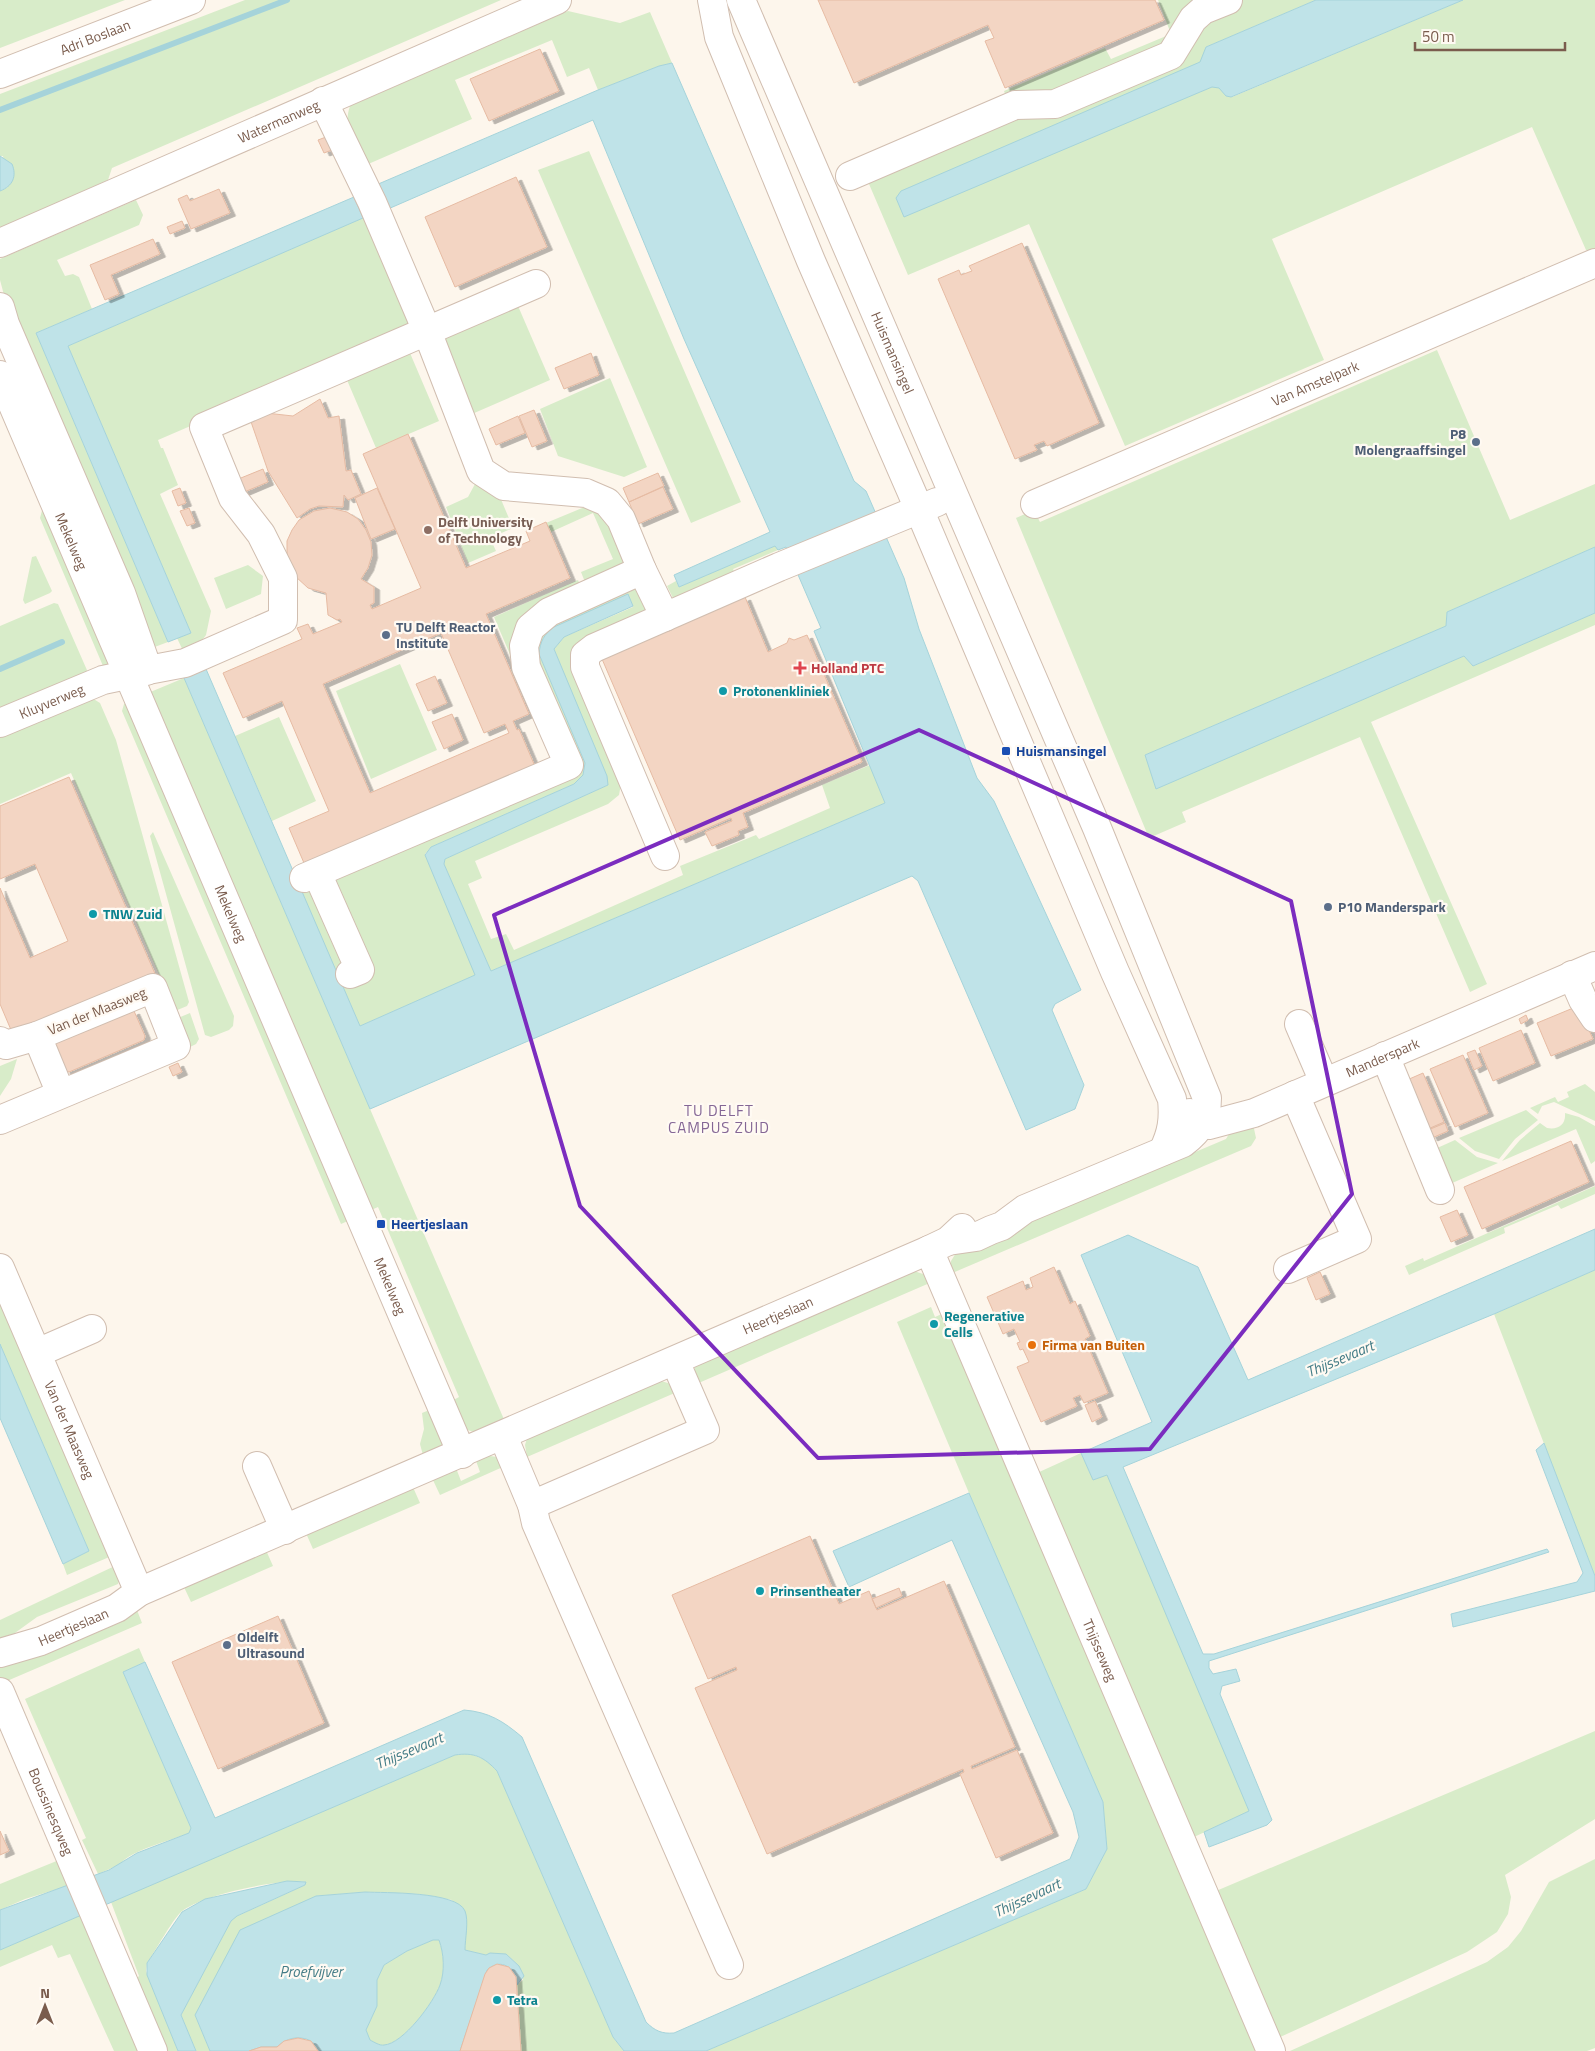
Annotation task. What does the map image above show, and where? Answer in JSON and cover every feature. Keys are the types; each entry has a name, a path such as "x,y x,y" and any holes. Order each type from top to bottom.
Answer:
{"street":[{"name":"Adri Boslaan","path":"0,74 191,0"},
{"name":"Watermanweg","path":"0,243 556,0"},
{"path":"712,0 723,46 811,261 919,509 1072,871 1172,1099 1174,1118 1171,1135 1163,1151"},
{"name":"Huismansingel","path":"741,0 1097,828 1204,1087 1207,1107 1204,1123"},
{"path":"850,176 1015,106 1055,104 1171,55 1193,19 1203,10 1228,0"},
{"path":"323,102 372,202 427,331 481,470 504,486 586,494 607,502 620,519 664,617"},
{"name":"Van Amstelpark","path":"1036,504 1595,263"},
{"path":"427,331 536,284"},
{"path":"0,307 5,324 121,593 126,675"},
{"name":"Kluyverweg","path":"0,723 126,675 185,663 283,620 283,578 261,534 233,498 204,426 427,331"},
{"name":"Mekelweg","path":"0,375 126,675 462,1454"},
{"path":"665,856 585,667 585,655 594,648 779,567 953,496"},
{"path":"350,974 360,970 310,875 569,765 526,667 524,646 530,628 549,612 642,570"},
{"path":"1584,971 1583,1000 1595,1018"},
{"name":"Manderspark","path":"1204,1123 1216,1125 1254,1113 1584,971"},
{"name":"Van der Maasweg","path":"0,1120 176,1046 152,988 37,1036 61,1094"},
{"path":"1299,1024 1324,1082"},
{"path":"0,1041 6,1045 37,1036"},
{"path":"1385,1056 1440,1190"},
{"path":"1288,1269 1357,1239 1295,1095"},
{"path":"1172,1099 1204,1123"},
{"name":"Heertjeslaan","path":"1,1652 41,1641 117,1608 138,1592 462,1454 938,1245 976,1237 1002,1226 1025,1209 1183,1143 1204,1123"},
{"name":"Thijsseweg","path":"938,1245 1271,2051"},
{"name":"Van der Maasweg","path":"0,1268 138,1592"},
{"path":"37,1353 92,1329"},
{"path":"532,1505 706,1430 675,1361"},
{"path":"503,1436 532,1505 536,1523 729,1965"},
{"path":"257,1466 285,1530"},
{"name":"Boussinesqweg","path":"0,1692 153,2051"}],"highlighted area":[{"path":"919,730 1291,901 1352,1194 1150,1449 818,1458 580,1206 494,915"}],"green space":[{"path":"0,0 125,0 0,48"},
{"path":"245,0 501,0 112,168 108,180 0,228 0,191 8,187 3,156 0,156 0,94"},
{"path":"1158,0 1316,0 1206,47 1201,62 904,216 1213,86 1219,87 1226,96 1232,97 1463,0 1595,0 1595,253 1586,250 1532,127 1272,239 1324,360 1125,446 1029,224 908,275 866,177 1012,114 1004,91 1105,48 1111,59 1171,34"},
{"path":"568,11 620,23 650,12 672,63 659,66 598,90 589,68 567,77 552,40 455,80 472,119 366,165 354,144 349,130 348,114 350,106"},
{"path":"589,151 741,502 691,523 538,170"},
{"path":"136,200 143,215 139,225 57,260 65,276 73,274 79,277 92,309 36,333 168,642 152,648 12,325 0,280 0,259"},
{"path":"369,215 414,322 283,386 158,440 178,485 160,494 211,611 206,635 197,647 185,655 177,638 191,633 68,346"},
{"path":"515,299 550,380 472,414 436,332"},
{"path":"407,346 439,421 376,448 344,373"},
{"path":"1437,350 1510,520 1595,484 1595,547 1447,612 1446,626 1145,755 1157,788 1464,656 1473,666 1595,613 1595,625 1371,722 1487,984 1470,992 1360,737 1182,812 1186,822 1149,838 1016,518 1034,510 1040,522"},
{"path":"610,378 647,467 624,477 558,456 540,409"},
{"path":"475,484 500,497 513,528 490,538 496,551 468,563 446,507 468,497"},
{"path":"591,500 629,554 622,572 587,587 581,572 613,559 593,513 551,532 546,523 587,506"},
{"path":"44,503 114,667 105,668 103,666 40,518"},
{"path":"776,545 778,550 733,569 736,576 675,602 667,586 676,581 679,587"},
{"path":"36,556 52,591 25,604 23,600 32,557"},
{"path":"248,565 263,576 261,594 226,609 214,578"},
{"path":"636,578 648,612 585,641 621,784 619,795 608,804 475,861 482,878 468,884 491,939 506,934 514,950 683,875 680,866 756,835 759,839 830,808 822,785 870,765 885,803 491,971 444,864 445,859 608,785 554,649 564,637 633,607 628,594 540,646 539,654 585,763 583,775 574,784 431,847 425,854 476,975 360,1026 299,887 575,767 530,661 531,636"},
{"path":"578,580 582,589 532,615 534,711 494,617"},
{"path":"54,603 58,604 90,677 0,714 0,626"},
{"path":"400,664 437,750 371,779 336,691"},
{"path":"184,678 506,1424 477,1432 470,1431 461,1423 450,1402 459,1397 378,1207 369,1211 148,693"},
{"path":"92,698 100,703 116,740 189,1002 187,1006 175,1011 71,773 0,804 0,736"},
{"path":"128,701 350,1220 341,1224 122,711 124,704"},
{"path":"279,717 316,801 272,821 235,736"},
{"path":"153,832 234,1016 233,1026 229,1030 211,1037 205,1035 150,836"},
{"path":"190,1013 199,1039 196,1044 190,1047 178,1018"},
{"path":"17,1059 11,1079 0,1096 0,1066"},
{"path":"1585,1084 1595,1092 1595,1121 1554,1102 1542,1106 1538,1114 1530,1108 1555,1097 1558,1102 1569,1097 1567,1092"},
{"path":"1526,1110 1538,1120 1515,1139 1499,1159 1475,1151 1459,1138"},
{"path":"1565,1113 1579,1117 1595,1126 1595,1161 1591,1164 1576,1129 1502,1161 1520,1140 1540,1123 1547,1128 1555,1128 1563,1124"},
{"path":"1253,1124 1256,1138 1251,1146 950,1274 951,1261 956,1253 1226,1139 1229,1134"},
{"path":"1455,1140 1477,1157 1498,1163 1450,1184 1435,1149"},
{"path":"1595,1186 1595,1194 1561,1209 1558,1205 1504,1228 1505,1233 1409,1275 1405,1266 1423,1258 1424,1261"},
{"path":"1595,1270 1595,1576 1494,1314"},
{"path":"914,1271 926,1275 932,1282 694,1385 695,1366"},
{"path":"0,1289 114,1555 67,1575 63,1564 89,1551 0,1344"},
{"path":"931,1307 935,1317 944,1313 1261,2051 706,2051 1086,1889 1107,1849 1103,1802 897,1322"},
{"path":"658,1380 671,1384 677,1392 527,1457 525,1445 528,1435"},
{"path":"432,1409 443,1440 441,1448 424,1459 420,1444 424,1429 422,1413"},
{"path":"1081,1453 1093,1480 1107,1474 1250,1811 1194,1837 1037,1473"},
{"path":"483,1455 497,1457 505,1466 440,1495 432,1478 456,1468 461,1481 480,1472 475,1458"},
{"path":"412,1485 420,1503 313,1549 305,1531"},
{"path":"265,1548 273,1566 191,1602 183,1585"},
{"path":"119,1564 121,1575 118,1584 37,1617 8,1638 0,1638 0,1620"},
{"path":"135,1605 142,1623 0,1684 0,1663"},
{"path":"139,1648 145,1662 123,1672 191,1828 189,1833 141,1850 125,1859 121,1864 98,1874 82,1840 86,1838 25,1699"},
{"path":"1595,1731 1595,1819 1505,1875 1511,1897 1508,1914 1497,1932 1467,1952 1278,2038 1216,1891"},
{"path":"468,1753 488,1761 497,1771 613,2037 624,2051 521,2051 517,1985 523,1980 519,1966 506,1954 486,1955 465,1950 452,1900 419,1894 365,1892 316,1896 195,2015 210,2051 196,2051 181,2015 227,1928 233,1918 305,1885 306,1882 294,1882 260,1885 206,1899 191,1905 177,1917 147,1963 146,1971 178,2051 164,2051 134,1981 139,1976 111,1902 455,1755"},
{"path":"1595,1859 1595,2048 1587,2051 1290,2051 1487,1962 1508,1947 1521,1931 1549,1882"},
{"path":"59,1860 71,1885 25,1899 0,1910 0,1884"},
{"path":"83,1914 144,2051 114,2051 70,1954 58,1958 52,1945 0,1967 0,1950"},
{"path":"433,1940 439,1940 443,1957 442,1980 437,1992 417,2021 400,2038 384,2045 370,2041 366,2030 377,2006 377,1980 384,1965 407,1951"}],"water":[{"path":"1316,0 1463,0 1231,97 1226,96 1219,88 1212,87 904,217 896,198 901,191 1200,62 1206,47"},
{"path":"672,63 854,481 866,491 904,578 919,629 977,778 994,801 1081,990 1055,1004 1052,1010 1084,1085 1075,1109 1026,1130 918,881 912,876 370,1109 184,678 206,669 360,1026 475,975 425,855 431,847 574,784 583,775 585,763 539,654 540,646 545,635 554,627 628,594 633,606 564,637 554,649 607,776 608,785 445,859 444,864 491,971 885,803 814,631 821,628 786,547 778,550 775,546 679,587 674,575 770,532 684,339 593,120 388,209 376,185 598,90 659,66"},
{"path":"0,156 12,164 14,176 11,183 0,191"},
{"path":"354,197 363,218 68,346 191,633 168,642 36,333"},
{"path":"1595,547 1595,613 1473,666 1464,656 1156,789 1145,755 1446,626 1447,612"},
{"name":"Thijssevaart","path":"1595,1229 1595,1270 1494,1314 1123,1467 1203,1654 1214,1654 1547,1549 1549,1552 1209,1661 1209,1668 1213,1674 1236,1669 1240,1681 1222,1686 1220,1694 1272,1820 1267,1825 1209,1847 1204,1832 1249,1811 1107,1475 1093,1480 1081,1453 1152,1422 1081,1255 1128,1235 1198,1267 1248,1380"},
{"path":"0,1344 89,1551 63,1564 0,1418"},
{"path":"1544,1443 1595,1576 1595,1591 1453,1627 1451,1614 1577,1582 1583,1573 1536,1450"},
{"name":"Thijssevaart","path":"969,1493 1103,1802 1107,1849 1086,1889 706,2051 624,2051 613,2037 497,1771 483,1759 473,1755 462,1754 455,1755 0,1950 0,1910 109,1870 137,1853 189,1833 191,1828 123,1672 145,1662 215,1818 464,1710 488,1715 508,1726 522,1737 646,2022 652,2028 666,2033 674,2033 1070,1859 1079,1837 1073,1812 952,1540 849,1587 833,1551"},
{"path":"287,1881 306,1882 305,1885 237,1916 231,1921 181,2015 196,2051 178,2051 147,1975 147,1963 182,1912 205,1899"},
{"name":"Proefvijver","path":"365,1892 419,1894 449,1900 459,1904 465,1911 467,1925 465,1950 486,1955 490,1953 506,1954 519,1966 524,1976 517,1985 514,1974 507,1966 498,1964 487,1970 460,2051 318,2051 311,2041 297,2038 277,2047 261,2047 249,2051 210,2051 195,2015 240,1930 316,1896","holes":["433,1940 439,1940 443,1962 442,1980 425,2011 400,2038 392,2043 382,2045 370,2040 366,2030 377,2006 377,1980 384,1965 407,1951"]}],"building":[{"path":"818,0 1155,0 1164,20 1005,88 985,41 994,38 988,25 854,83"},
{"path":"540,49 559,91 489,121 470,79"},
{"path":"326,137 332,150 324,153 318,140"},
{"path":"516,177 547,247 455,287 425,217"},
{"path":"219,189 230,213 191,229 178,199 187,195 190,201"},
{"path":"182,221 185,228 170,234 167,227"},
{"path":"153,239 160,254 111,275 119,294 105,300 90,265"},
{"path":"1022,243 1099,423 1047,446 1044,441 1034,445 1037,450 1015,459 938,279 959,270 961,275 972,271 969,266"},
{"path":"591,353 599,375 564,389 555,368"},
{"path":"320,399 328,418 339,416 346,471 351,470 361,494 348,500 344,495 343,507 319,506 310,509 297,518 268,471 249,416 266,413 293,416"},
{"path":"534,410 547,441 532,447 519,416"},
{"path":"518,416 525,433 496,445 489,429"},
{"path":"408,434 466,568 530,541 526,531 546,522 570,578 486,614 529,714 513,721 517,730 519,729 537,771 307,870 289,828 329,811 282,701 243,718 223,673 302,639 297,628 308,624 313,634 342,622 340,619 337,620 328,615 326,593 308,588 295,576 287,556 287,541 292,530 299,520 314,511 330,508 347,512 358,519 366,530 371,542 372,555 368,568 361,579 374,587 374,603 370,605 372,609 421,588 363,454","holes":["441,633 484,733 505,724 509,733 370,793 323,684"]},
{"path":"263,469 268,482 242,493 236,480"},
{"path":"658,473 664,486 629,502 623,488"},
{"path":"663,487 673,509 638,524 629,502"},
{"path":"180,488 186,503 178,506 172,491"},
{"path":"377,488 395,529 371,539 355,498"},
{"path":"189,508 195,523 187,526 180,511"},
{"name":"Protonenkliniek","path":"745,597 768,652 787,643 789,638 794,640 807,635 862,762 743,813 748,827 738,831 739,835 712,846 705,832 732,821 731,818 680,840 602,659"},
{"path":"435,676 447,703 428,711 416,684"},
{"path":"452,714 463,740 444,749 432,722"},
{"name":"TNW Zuid","path":"69,777 156,976 14,1037 0,1004 0,888 30,958 68,941 35,864 0,879 0,806"},
{"path":"1578,1006 1593,1039 1551,1056 1537,1023"},
{"path":"134,1011 145,1036 144,1040 69,1072 65,1071 54,1044"},
{"path":"1526,1015 1528,1020 1521,1024 1519,1019"},
{"path":"1521,1030 1535,1063 1493,1081 1479,1048"},
{"path":"1475,1050 1482,1066 1474,1070 1467,1053"},
{"path":"1463,1055 1488,1113 1455,1127 1430,1069"},
{"path":"178,1063 182,1072 173,1076 169,1067"},
{"path":"1423,1073 1444,1122 1428,1129 1407,1080"},
{"path":"1445,1123 1448,1131 1432,1138 1428,1130"},
{"path":"1571,1141 1589,1182 1482,1229 1464,1187"},
{"path":"1457,1210 1468,1235 1451,1242 1440,1217"},
{"path":"1054,1267 1070,1304 1075,1301 1090,1336 1085,1339 1108,1393 1084,1403 1080,1395 1073,1398 1077,1406 1041,1422 1017,1367 1029,1362 1023,1349 1020,1350 1017,1343 1020,1342 1014,1329 1003,1334 987,1297 1023,1281 1026,1290 1033,1287 1030,1278"},
{"path":"1320,1272 1330,1294 1316,1300 1307,1278"},
{"path":"1095,1401 1102,1417 1092,1422 1085,1405"},
{"path":"810,1536 839,1604 869,1591 877,1610 944,1581 1015,1747 971,1766 972,1769 1017,1750 1053,1833 996,1858 960,1774 964,1772 963,1769 767,1854 695,1688 737,1670 736,1667 708,1679 672,1595"},
{"path":"899,1588 902,1596 876,1608 872,1599"},
{"path":"278,1616 324,1723 218,1769 172,1662"},
{"path":"0,1831 9,1851 0,1855"},
{"name":"Tetra","path":"497,1964 509,1967 516,1977 521,2051 460,2051 485,1974 489,1968"},
{"path":"298,2038 311,2041 318,2051 249,2051 261,2047 277,2047 284,2041"}],"waterway":[{"path":"0,110 287,0"},
{"path":"0,669 62,642"}],"place":[{"name":"P8 Molengraaffsingel","path":"1476,442"},
{"name":"Delft University of Technology","path":"428,530"},
{"name":"TU Delft Reactor Institute","path":"386,635"},
{"name":"Holland PTC","path":"800,668"},
{"name":"Protonenkliniek","path":"723,691"},
{"name":"Huismansingel","path":"1006,751"},
{"name":"P10 Manderspark","path":"1328,907"},
{"name":"TNW Zuid","path":"93,914"},
{"name":"Heertjeslaan","path":"381,1224"},
{"name":"Regenerative Cells","path":"934,1324"},
{"name":"Firma van Buiten","path":"1032,1345"},
{"name":"Prinsentheater","path":"760,1591"},
{"name":"Oldelft Ultrasound","path":"227,1645"},
{"name":"Tetra","path":"497,2000"}],"district":[{"name":"TU DELFT CAMPUS ZUID","path":"719,1120"}]}
